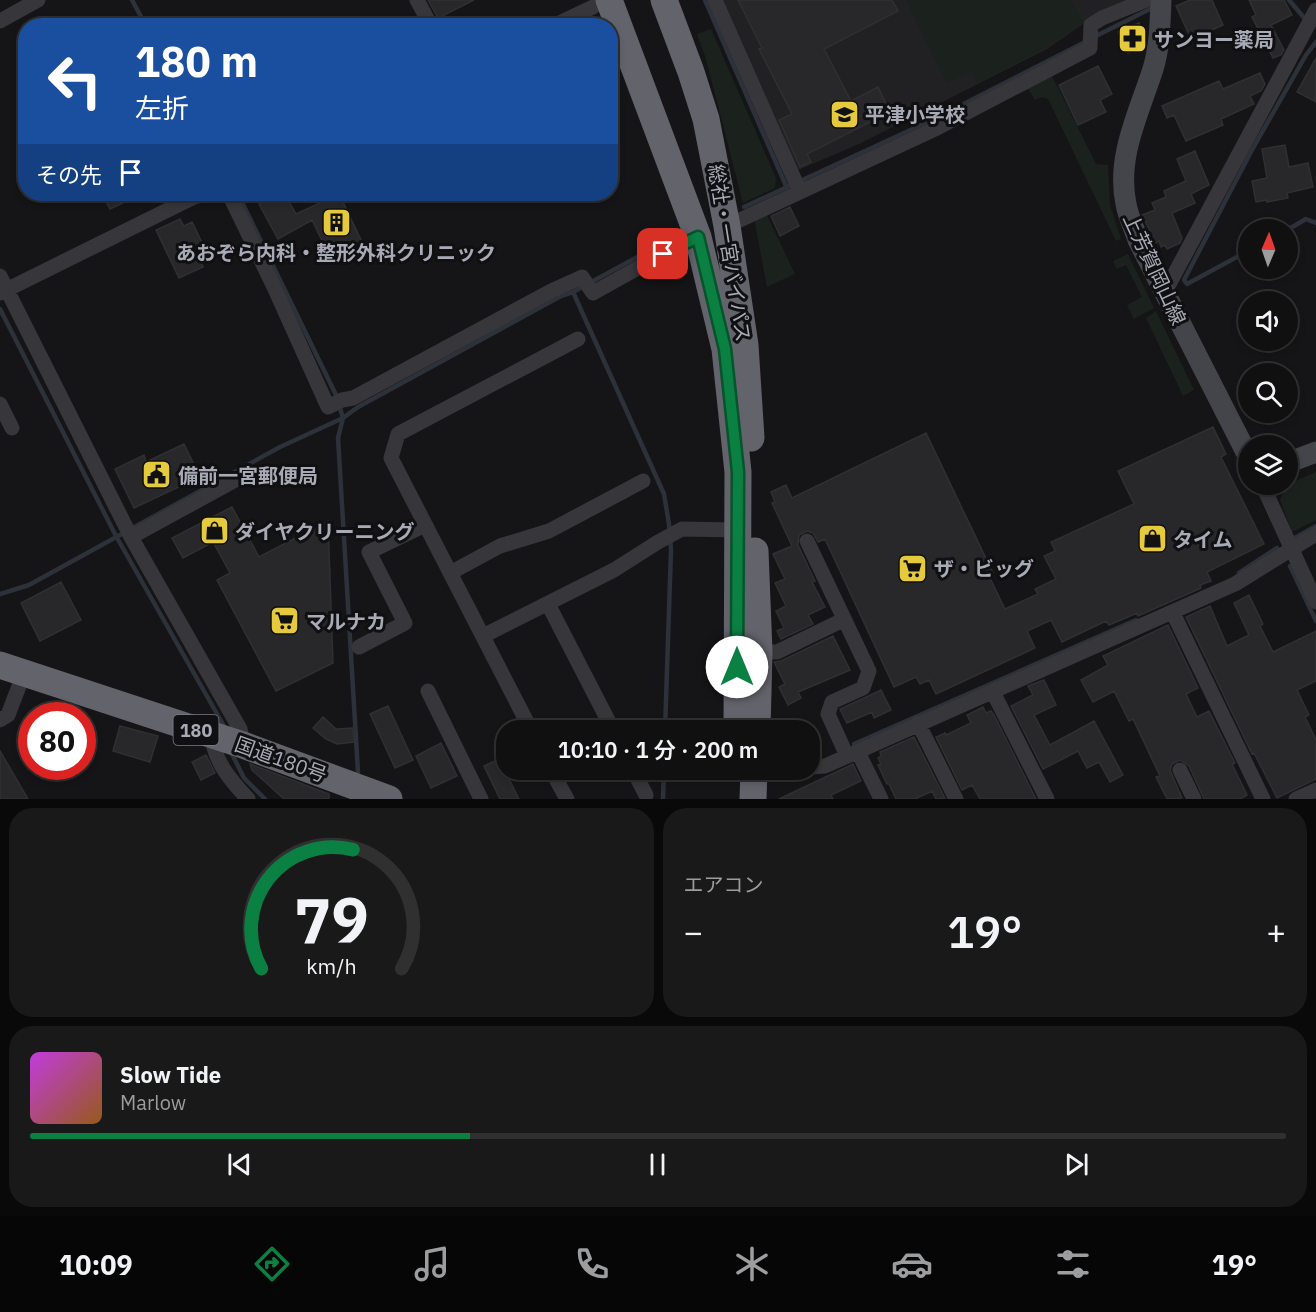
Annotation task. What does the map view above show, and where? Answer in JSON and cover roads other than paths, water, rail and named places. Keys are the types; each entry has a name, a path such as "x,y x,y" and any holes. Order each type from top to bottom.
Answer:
{"highway":[{"name":"総社・一宮バイパス","path":"664,0 706,119 727,226 746,345 759,652 757,720"},
{"name":"総社・一宮バイパス","path":"604,2 610,18"},
{"name":"総社・一宮バイパス","path":"618,37 698,237 725,349 738,472 737,720"},
{"name":"国道180号","path":"12,669 243,745 389,799"},
{"path":"736,799 737,780"},
{"path":"753,799 754,780"}],"main road":[{"name":"上芳賀岡山線","path":"1161,8 1159,42 1153,68 1126,150 1125,204 1138,240 1238,436"},
{"path":"1298,459 1316,452"}],"street":[{"path":"0,21 38,0"},
{"path":"417,0 427,18"},
{"path":"715,0 797,186"},
{"path":"727,226 797,186 935,129 1090,48 1091,25 1102,18 1146,0"},
{"path":"570,18 604,2"},
{"path":"1163,289 1167,288 1312,19"},
{"path":"185,201 2,286 131,537 240,729 243,745"},
{"path":"232,201 328,407 342,400 353,398 551,291 582,277 592,293 698,237"},
{"path":"526,720 391,458 398,434 578,339"},
{"path":"0,404 12,428"},
{"path":"131,537 250,472"},
{"path":"450,573 500,546 549,531 643,481"},
{"path":"1267,495 1316,602"},
{"path":"360,648 405,623 369,552 425,525"},
{"path":"483,636 614,570 682,529 738,530"},
{"path":"820,766 1235,584 1316,534"},
{"path":"807,541 868,671 863,688 832,702 828,714 881,799"},
{"path":"548,604 608,720"},
{"path":"1173,613 1263,799"},
{"path":"759,652 777,652 843,620"},
{"path":"0,720 8,715 12,669"},
{"path":"428,691 481,799"},
{"path":"993,692 1047,799"},
{"path":"918,723 956,799"},
{"path":"212,735 214,752 226,773 248,799"},
{"path":"1180,770 1194,799"},
{"path":"557,780 567,799"},
{"path":"638,780 646,795"},
{"path":"1296,799 1316,790"}],"waterway":[{"path":"132,0 142,18"},
{"path":"705,0 787,188"},
{"path":"1289,0 1306,20"},
{"path":"1094,37 1154,7"},
{"path":"744,207 930,121 1087,41"},
{"path":"1238,256 1187,284 1184,280 1253,148 1306,55 1316,42"},
{"path":"241,201 336,395 343,418 338,438 358,772"},
{"path":"1298,224 1306,219 1316,223"},
{"path":"0,594 29,585 280,447 343,418 358,407 561,296 573,292 654,248"},
{"path":"573,292 664,494 671,550 665,720"},
{"path":"0,309 116,536 225,728"},
{"path":"1293,539 1316,526"},
{"path":"1239,573 1277,548"},
{"path":"1290,566 1316,621"},
{"path":"854,744 1136,620"},
{"path":"232,754 244,778 265,799"},
{"path":"663,799 664,780"}],"place":[{"name":"サンヨー薬局","path":"1133,39"},
{"name":"平津小学校","path":"844,114"},
{"name":"あおぞら内科・整形外科クリニック","path":"336,222"},
{"name":"備前一宮郵便局","path":"157,475"},
{"name":"ダイヤクリーニング","path":"214,531"},
{"name":"タイム","path":"1152,539"},
{"name":"ザ・ビッグ","path":"913,568"},
{"name":"マルナカ","path":"285,621"}]}
